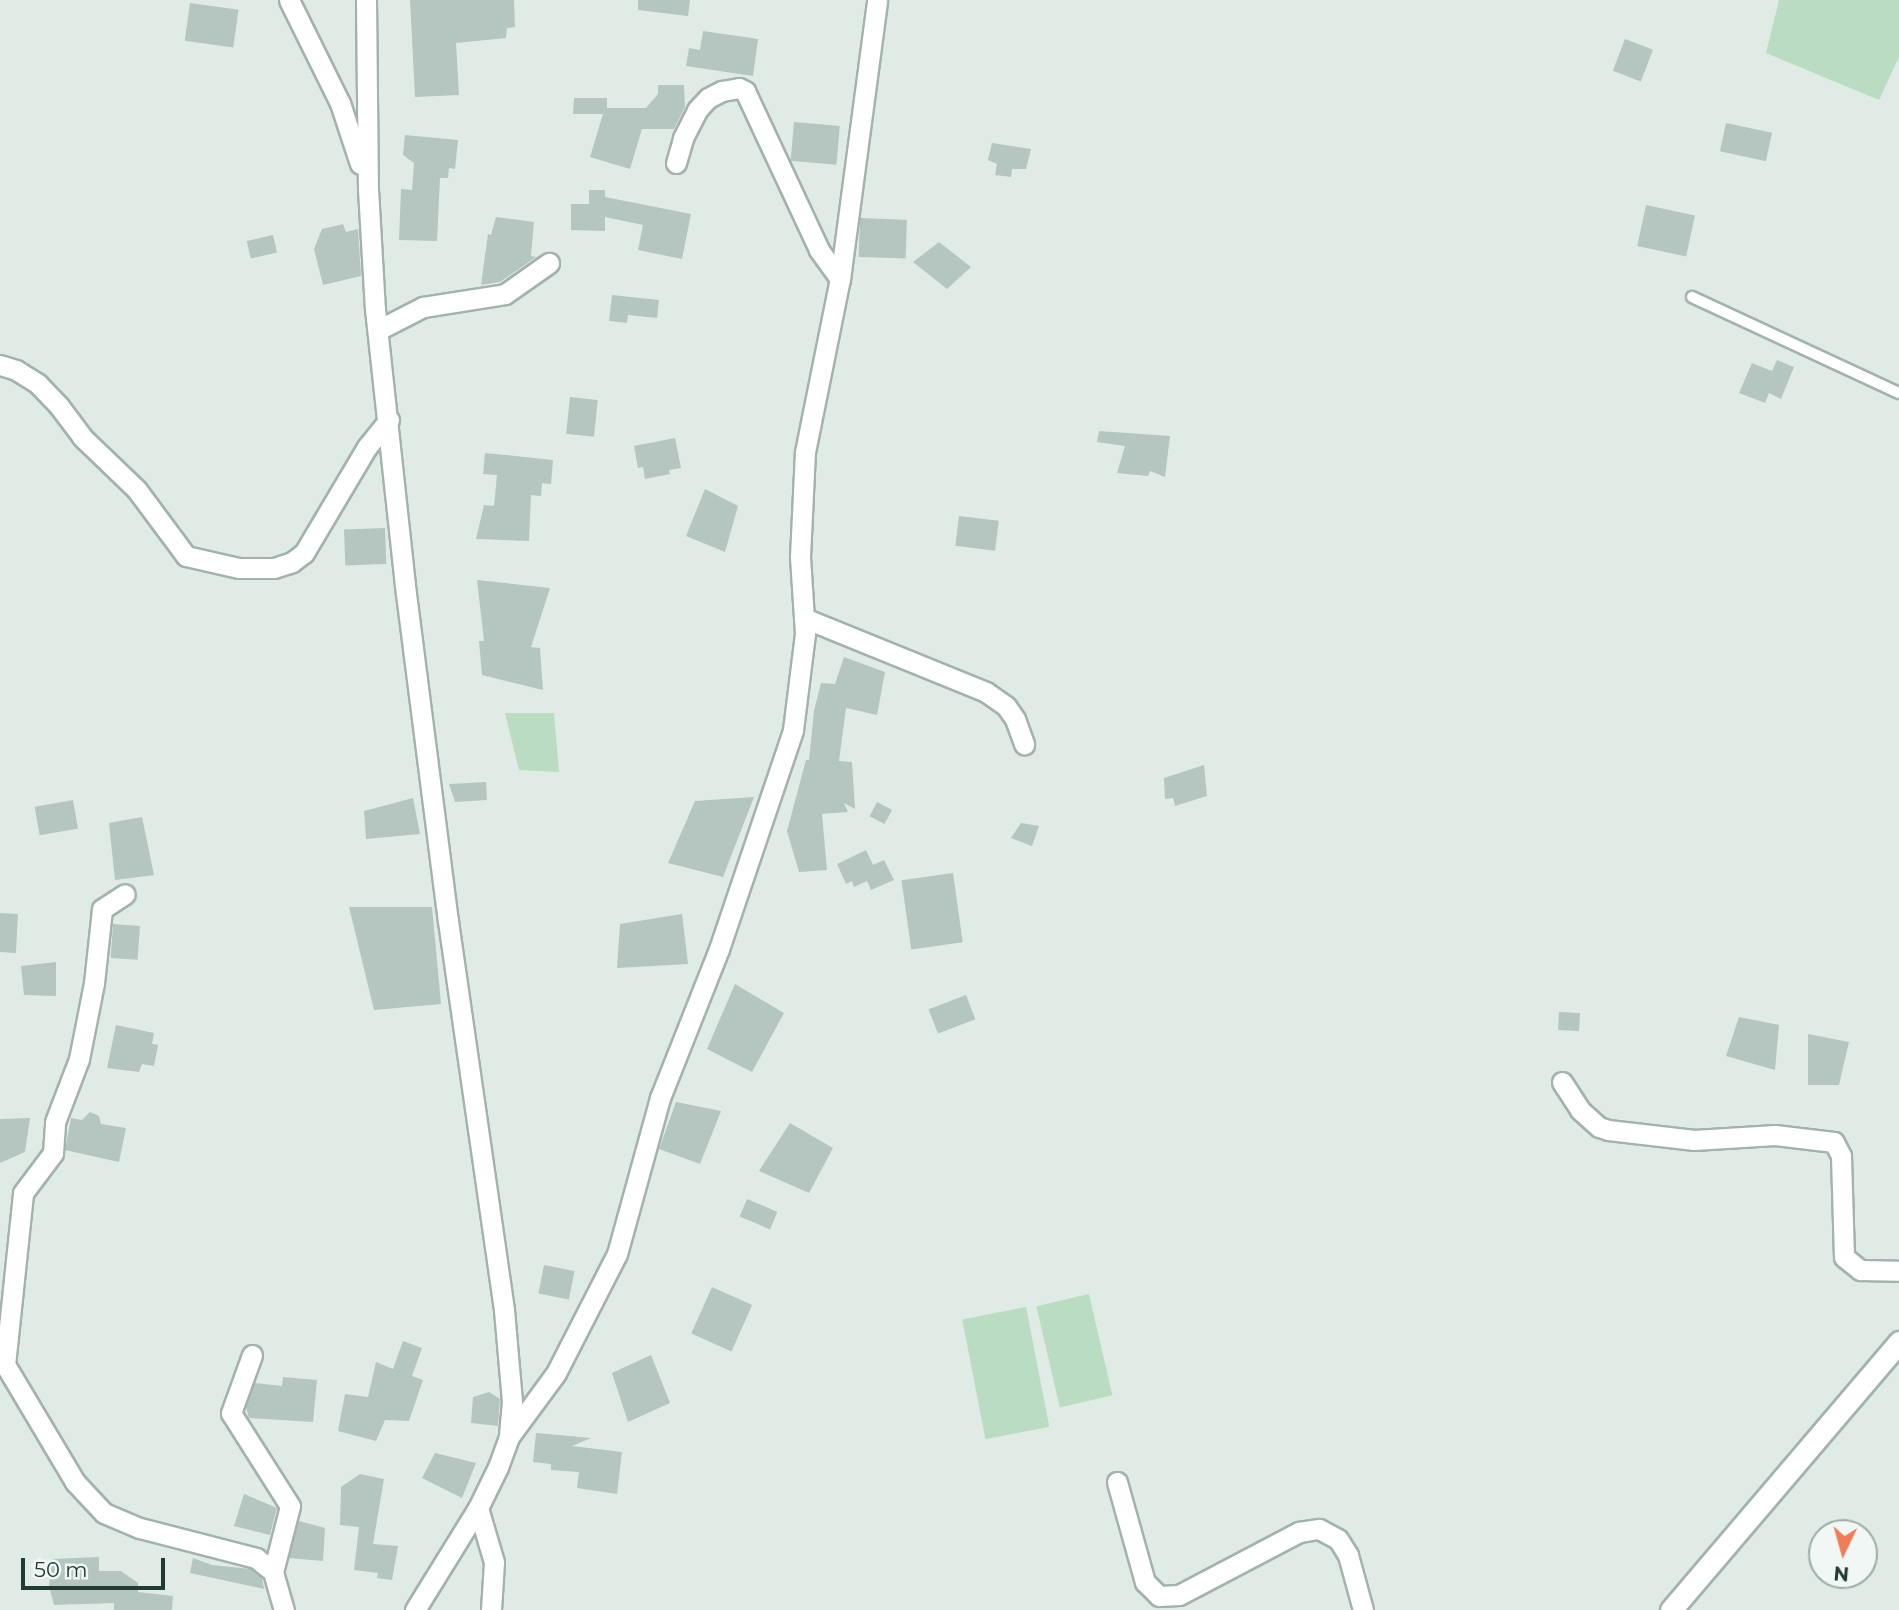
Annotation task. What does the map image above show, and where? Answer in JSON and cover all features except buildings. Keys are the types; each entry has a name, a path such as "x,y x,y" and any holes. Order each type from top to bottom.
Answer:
{"main road":[{"path":"1671,1610 1899,1342"}],"street":[{"path":"289,0 340,103 368,189"},
{"path":"366,0 368,189 378,330 405,586 448,921 504,1310 512,1401 509,1437"},
{"path":"415,1610 478,1508 509,1437 556,1373 617,1254 660,1098 719,949 793,730 799,695 804,618 800,523 805,452 840,279 877,0"},
{"path":"676,163 682,138 697,110 708,98 722,91 739,88 745,91 820,250 840,279"},
{"path":"378,330 423,307 505,294 549,263"},
{"path":"0,365 16,370 38,384 59,406 82,437 137,490 186,556 239,568 274,568 292,562 304,554 362,455 389,421"},
{"path":"804,618 986,692 1006,706 1015,719 1024,744"},
{"path":"125,894 102,909 94,983 79,1059 55,1122 53,1153 23,1192 3,1360 75,1482 104,1513 139,1528 256,1558 273,1572"},
{"path":"1562,1082 1580,1110 1599,1127 1608,1130 1694,1140 1775,1135 1834,1142 1841,1156 1844,1257 1860,1270 1899,1271"},
{"path":"252,1355 231,1412 290,1506 273,1572 284,1610"},
{"path":"1117,1482 1145,1582 1159,1596 1179,1595 1299,1532 1319,1530 1338,1539 1348,1555 1363,1610"},
{"path":"478,1508 494,1562 491,1610"}],"lane":[{"path":"1692,297 1899,393"}],"green space":[{"path":"1779,0 1899,0 1899,57 1879,100 1766,53"},
{"path":"505,713 554,713 559,772 519,770"},
{"path":"1089,1294 1112,1395 1060,1407 1036,1306"},
{"path":"1026,1307 1049,1427 985,1439 962,1319"}]}
